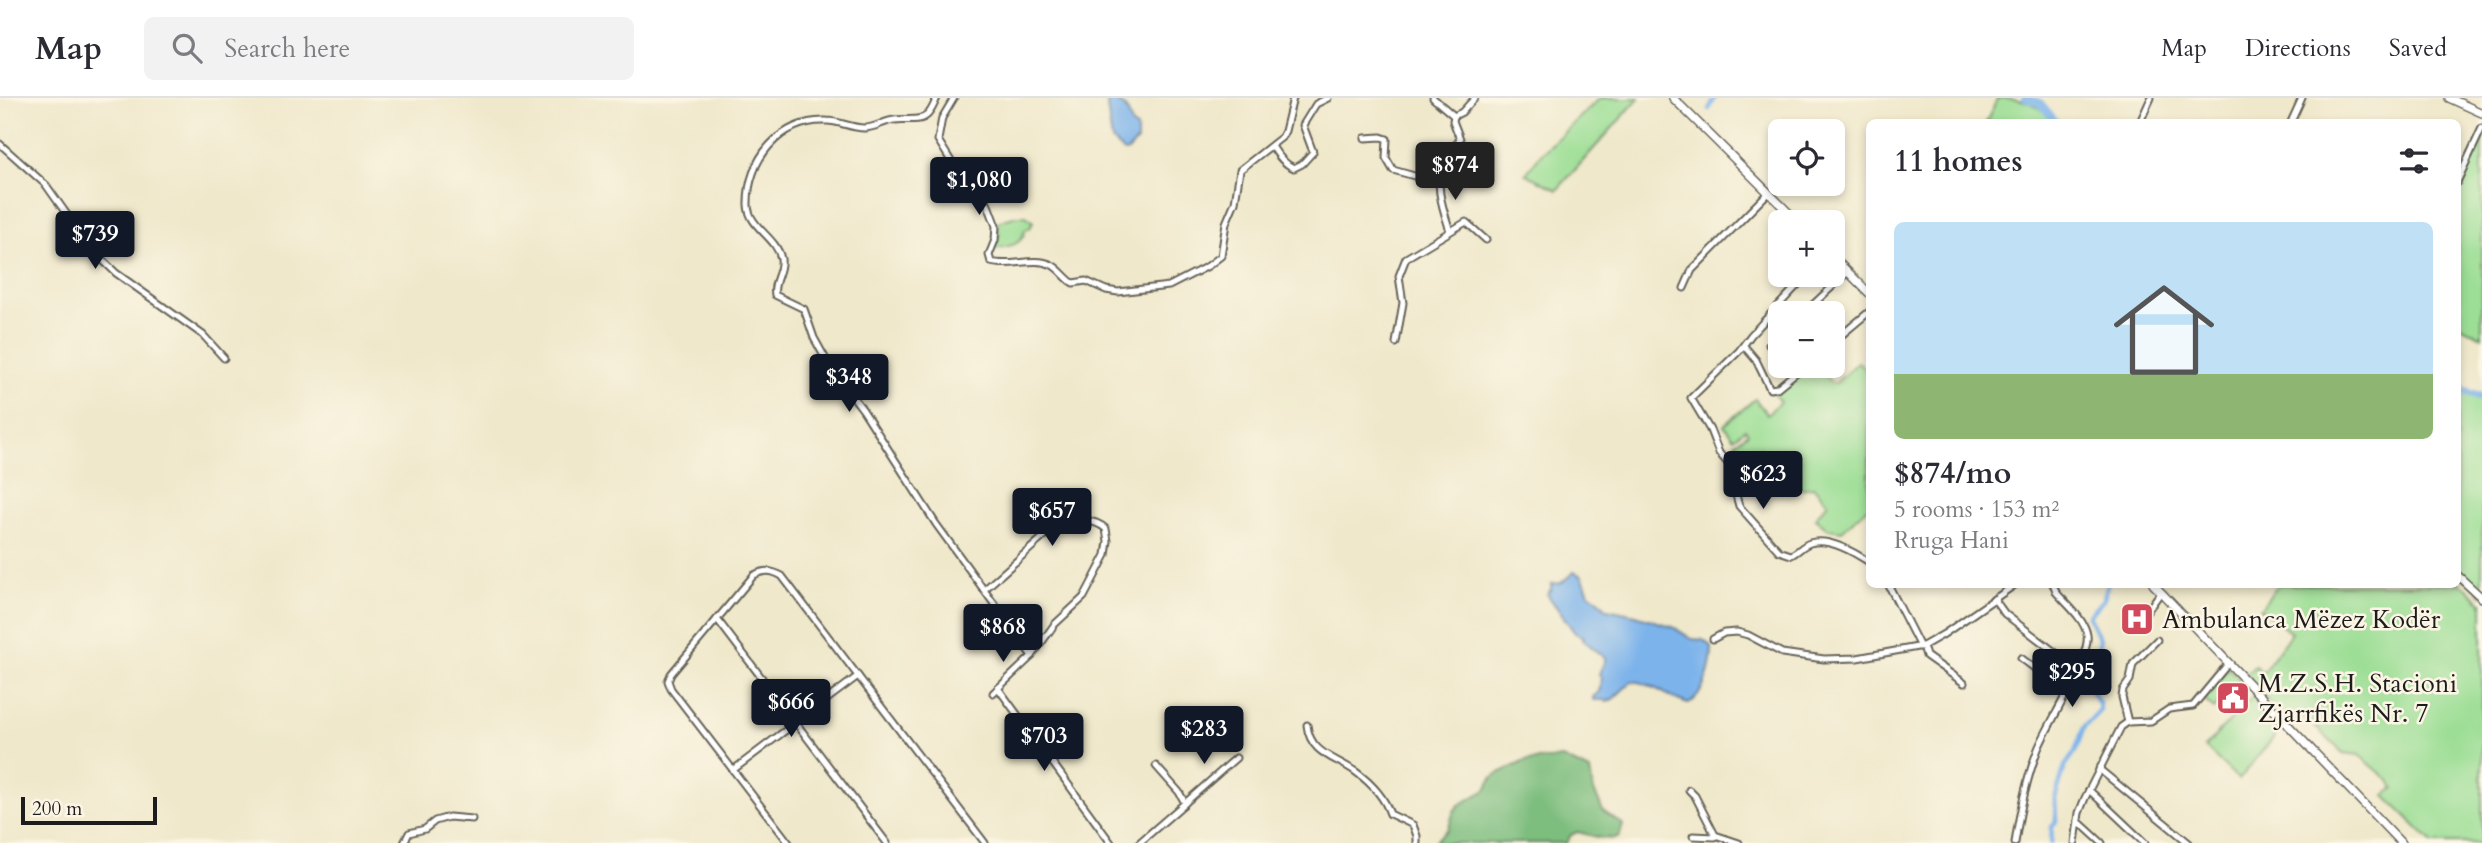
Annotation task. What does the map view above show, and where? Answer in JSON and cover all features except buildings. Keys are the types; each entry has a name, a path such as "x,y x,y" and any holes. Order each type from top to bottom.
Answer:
{"main road":[{"path":"1673,98 1768,193"},
{"path":"2449,98 2482,113"},
{"path":"1771,196 1786,210"},
{"path":"1845,269 1866,290"},
{"path":"2461,579 2482,598"},
{"path":"2156,588 2401,843"},
{"path":"2161,592 2164,588"}],"street":[{"path":"937,98 927,116 922,118 895,120 866,128 821,121 804,124 779,136 764,150 757,163 748,208 758,228 780,254 781,265 775,284 775,295 804,309 814,338 829,365 863,410 936,524 1032,656"},
{"path":"954,98 942,118 938,140 954,166 980,184 996,226 996,240 989,255 991,262 1008,265 1043,262 1056,267 1073,283 1086,281 1118,292 1169,286 1221,256 1226,223 1235,202 1240,170 1272,146 1285,131 1293,98"},
{"path":"1272,146 1277,155 1290,166 1294,168 1302,164 1313,152 1303,125 1316,104 1328,98"},
{"path":"1433,98 1454,116"},
{"path":"1450,231 1438,178 1444,160 1460,139 1452,121 1454,116 1475,98"},
{"path":"2141,119 2151,98"},
{"path":"2292,119 2302,98"},
{"path":"2461,173 2482,128"},
{"path":"1365,138 1385,138 1386,158 1393,170 1418,177 1438,178"},
{"path":"0,144 46,185 92,250 116,273 203,335 223,358"},
{"path":"1684,288 1692,270 1768,193"},
{"path":"1396,343 1403,303 1399,276 1406,258 1466,222 1486,240"},
{"path":"1817,301 1848,272"},
{"path":"1796,287 1744,346 1691,398 1710,430 1719,453 1734,470 1734,488 1740,506 1779,551 1791,555 1808,544 1822,542 1843,548 1866,560"},
{"path":"1845,332 1866,315"},
{"path":"1744,346 1756,360 1770,389 1777,388 1789,378"},
{"path":"984,590 1059,523 1065,520 1086,521 1100,524 1106,529 1108,548 1102,566 1084,597 1054,625 1032,656 993,693"},
{"path":"789,843 671,689 668,681 754,575 764,571 773,571 782,576 985,843"},
{"path":"1890,588 1926,656 1964,683"},
{"path":"1713,639 1737,632 1776,651 1824,659 1857,659 1921,646 2010,588"},
{"path":"2015,843 2020,805 2029,773 2044,734 2077,669 2085,647 2087,634 2084,626 2054,588"},
{"path":"2143,617 2161,592"},
{"path":"1994,599 2005,614 2077,669"},
{"path":"717,620 887,843"},
{"path":"2128,722 2123,690 2130,680 2133,664 2157,640"},
{"path":"2021,658 2066,692"},
{"path":"2075,843 2078,821 2089,790 2119,730 2128,722 2150,722 2169,709 2193,706 2228,664"},
{"path":"733,770 858,676"},
{"path":"998,688 1111,843"},
{"path":"1307,725 1307,733 1315,748 1355,771 1382,796 1390,814 1413,825 1417,836 1416,843"},
{"path":"1139,843 1236,758"},
{"path":"1156,766 1185,803"},
{"path":"2099,769 2189,843"},
{"path":"1689,790 1719,838"},
{"path":"2089,790 2144,843"},
{"path":"404,843 409,833 425,829 442,819 455,816 472,819"},
{"path":"2078,821 2102,843"},
{"path":"1693,836 1739,843"}],"green space":[{"path":"1600,98 1639,98 1557,190 1526,174 1540,155"},
{"path":"1998,98 2029,102 2051,119 1988,119"},
{"path":"2482,135 2482,337 2461,326 2461,182"},
{"path":"1026,216 1033,222 1030,228 1025,230 1018,242 994,249 999,237 998,222"},
{"path":"1858,362 1866,369 1866,509 1842,531 1829,529 1815,518 1828,503 1814,487 1791,490 1760,448 1748,460 1735,443 1748,433 1745,429 1734,438 1724,425 1755,399 1767,414 1780,402 1774,394 1794,378 1827,378 1831,383 1845,378 1845,374"},
{"path":"2461,392 2482,400 2482,595 2461,576"},
{"path":"2461,584 2482,602 2482,843 2433,843 2385,796 2395,788 2390,781 2359,755 2343,753 2302,714 2291,725 2244,676 2255,666 2263,672 2291,633 2260,609 2276,588 2461,588"},
{"path":"2228,668 2240,679 2214,709 2203,699"},
{"path":"2253,696 2283,726 2239,780 2205,747"},
{"path":"1562,758 1590,771 1593,789 1603,811 1623,825 1619,836 1605,838 1577,832 1571,835 1566,843 1433,843 1448,829 1459,805 1486,790 1497,774 1525,761"}],"water":[{"path":"1108,100 1123,106 1132,125 1137,128 1137,141 1128,151 1124,152 1112,141 1107,106"},
{"path":"1574,572 1582,576 1589,593 1607,609 1673,627 1692,639 1703,640 1712,647 1706,678 1695,699 1689,704 1632,681 1607,702 1593,700 1599,692 1602,677 1599,674 1606,658 1583,640 1584,637 1575,633 1547,594 1551,584 1561,583"}],"waterway":[{"path":"1709,109 1715,98"},
{"path":"2026,98 2040,103 2053,119"},
{"path":"2461,390 2482,397"},
{"path":"2051,843 2052,827 2056,821 2055,798 2065,766 2075,752 2084,727 2100,710 2092,692 2100,639 2088,616 2103,600 2107,588"}],"place":[{"name":"Ambulanca Mëzez Kodër","path":"2137,619"},
{"name":"M.Z.S.H. Stacioni Zjarrfikës Nr. 7","path":"2233,698"}]}
